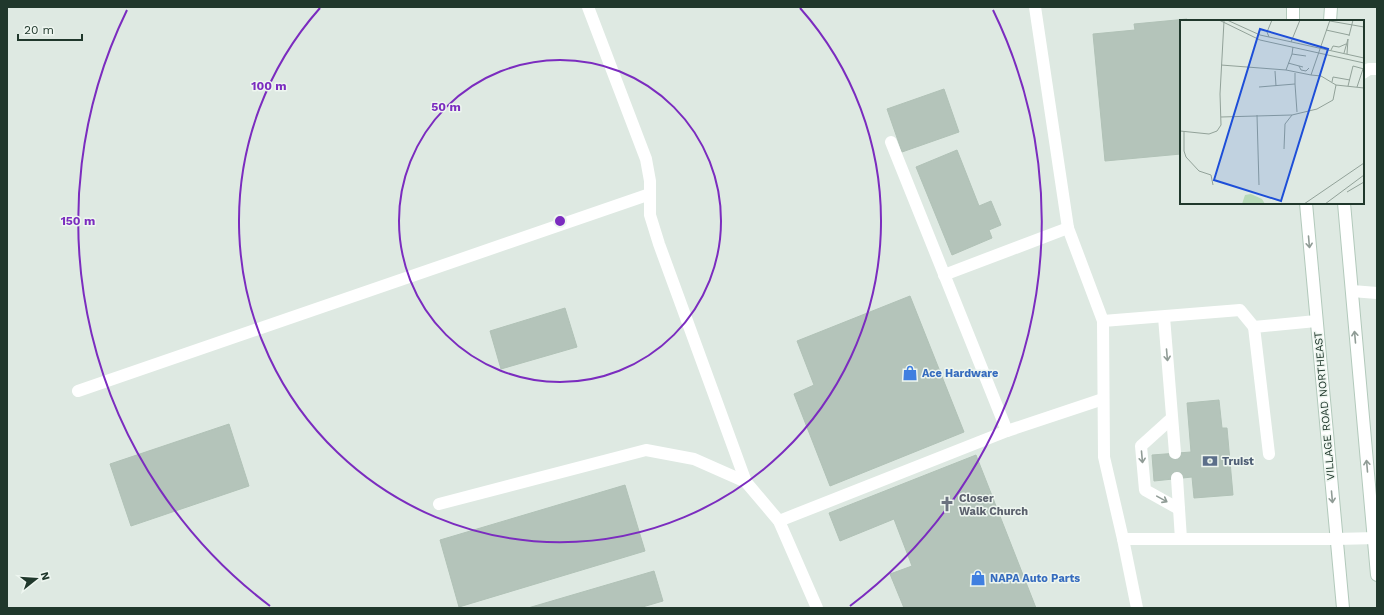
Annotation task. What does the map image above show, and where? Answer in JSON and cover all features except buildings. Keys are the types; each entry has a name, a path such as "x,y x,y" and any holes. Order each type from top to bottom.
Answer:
{"main road":[{"path":"588,7 646,159 650,181 650,215 659,244 746,482 779,521 817,608"},
{"path":"1035,7 1068,228 1103,321 1104,457 1137,608"},
{"path":"1293,7 1293,20"},
{"path":"1330,20 1331,7"},
{"path":"1364,72 1370,69 1377,69"},
{"path":"891,142 1007,431"},
{"path":"78,391 650,194"},
{"name":"VILLAGE ROAD NORTHEAST","path":"1306,204 1343,608"},
{"path":"1344,204 1376,538 1377,575"},
{"path":"944,275 1068,228"},
{"path":"1352,291 1377,293"},
{"path":"1103,321 1240,310 1254,328 1269,454"},
{"path":"1164,316 1175,453"},
{"path":"1254,328 1316,321"},
{"path":"779,521 1007,431 1103,399"},
{"path":"1172,418 1141,446 1145,490 1179,509"},
{"path":"439,504 646,450 694,459 746,482"},
{"path":"1177,478 1181,539"},
{"path":"1123,539 1376,538"}],"place":[{"name":"Ace Hardware","path":"910,373"},
{"name":"Truist","path":"1210,461"},
{"name":"Closer Walk Church","path":"947,504"},
{"name":"NAPA Auto Parts","path":"978,578"}]}
